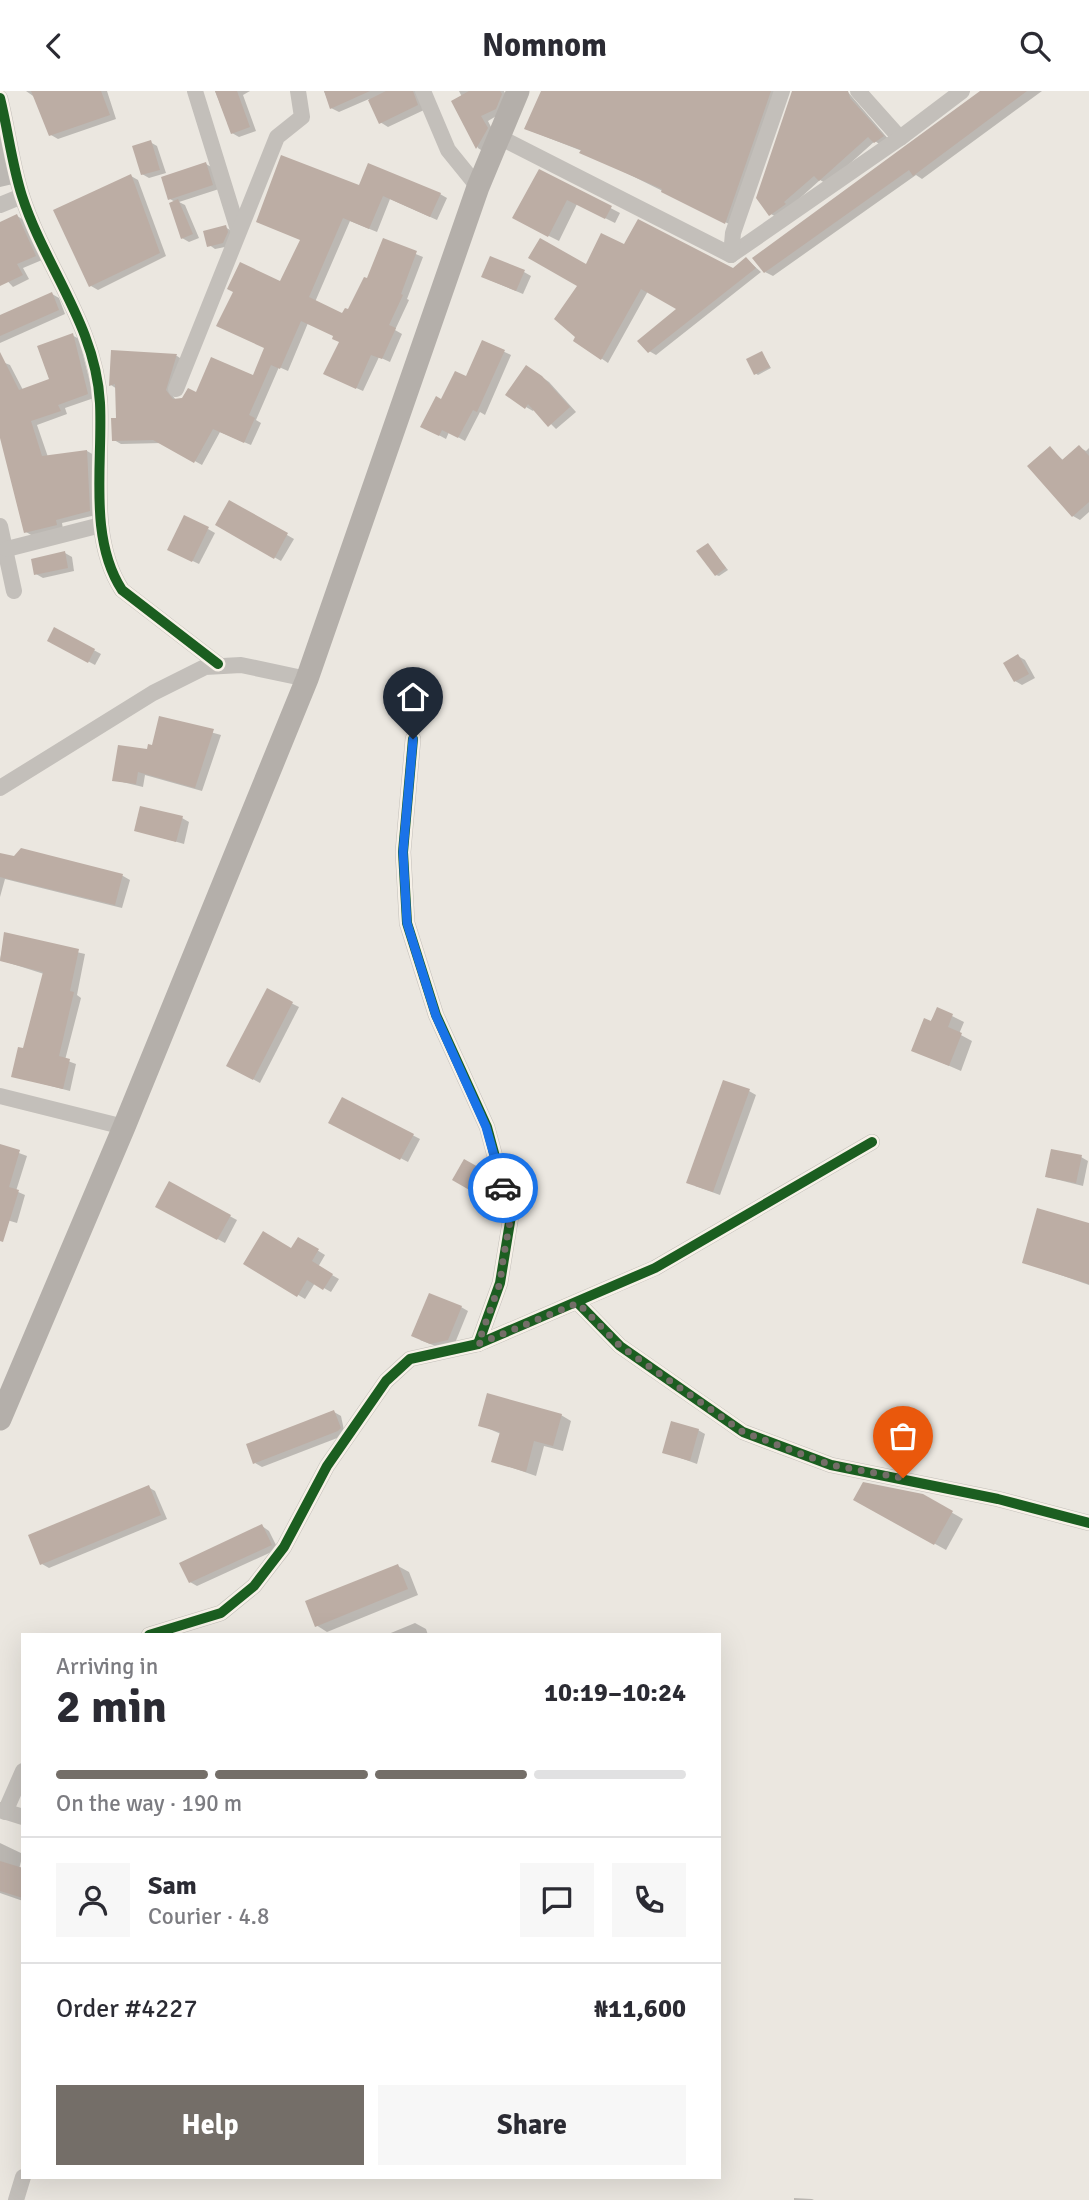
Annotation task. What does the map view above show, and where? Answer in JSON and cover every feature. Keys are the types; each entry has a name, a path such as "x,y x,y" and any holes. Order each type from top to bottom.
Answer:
{"main road":[{"path":"0,1419 124,1127 307,678 478,187 518,91"}],"street":[{"path":"195,91 238,230"},
{"path":"176,389 277,137 302,117 298,91"},
{"path":"422,91 447,150 478,187"},
{"path":"731,255 733,233 782,91"},
{"path":"858,91 900,138"},
{"path":"731,255 900,138 962,91"},
{"path":"0,98 22,196 93,354 100,401 101,525 111,567 122,590 218,664"},
{"path":"499,137 731,255"},
{"path":"0,205 22,196"},
{"path":"7,549 101,525"},
{"path":"0,526 14,591"},
{"path":"0,788 153,693 205,667 218,664 307,678"},
{"path":"413,739 403,852 407,923 436,1016 486,1127 511,1216 500,1283 478,1344"},
{"path":"0,1096 124,1127"},
{"path":"155,1633 220,1613 254,1587 284,1547 327,1466 386,1381 410,1359 478,1344 655,1268 872,1142"},
{"path":"578,1303 620,1346 743,1432 831,1465 998,1499 1089,1523"},
{"path":"21,1775 3,1811 21,1816"},
{"path":"16,2200 22,2179"}],"building":[{"path":"31,91 101,91 110,115 49,136"},
{"path":"215,91 237,91 250,127 231,134"},
{"path":"324,91 370,91 330,109"},
{"path":"386,91 413,91 418,105 379,124 368,100"},
{"path":"469,91 500,91 502,94 496,109 481,116 488,128 476,149 451,101"},
{"path":"541,91 771,91 725,224 661,192 662,189 579,153 581,150 524,129"},
{"path":"792,91 848,91 850,98 884,136 874,143 868,137 819,181 814,176 784,202 786,204 769,216 756,198"},
{"path":"980,91 1027,91 913,176 909,170 764,273 752,258"},
{"path":"151,140 160,170 141,175 132,146"},
{"path":"281,155 359,185 368,163 441,193 430,217 383,196 369,229 343,218 309,297 342,313 345,308 348,309 364,277 367,278 383,238 417,251 401,294 403,295 389,325 396,328 382,359 371,355 356,389 323,374 339,342 332,339 333,336 301,321 280,369 271,365 249,415 255,418 244,443 213,429 194,463 153,440 112,441 111,418 116,418 115,384 109,386 111,350 177,354 166,390 173,399 182,398 188,388 196,392 211,357 253,375 264,348 216,326 233,292 227,289 240,262 280,281 300,240 256,222"},
{"path":"206,162 213,185 168,200 161,177"},
{"path":"539,169 612,206 605,219 567,200 548,237 512,218"},
{"path":"131,174 160,253 89,287 53,210"},
{"path":"178,199 193,234 181,239 169,203"},
{"path":"17,214 36,256 17,264 23,275 0,286 0,222"},
{"path":"638,219 733,268 746,257 756,268 648,353 637,341 676,309 641,289 601,360 573,341 575,337 554,319 577,286 528,258 540,238 586,264 601,233 624,244"},
{"path":"226,225 228,232 223,243 207,247 203,231"},
{"path":"490,256 525,270 516,291 481,277"},
{"path":"52,292 59,310 0,336 0,315"},
{"path":"73,333 88,394 58,405 61,411 31,421 42,456 87,450 90,511 56,520 57,525 24,533 0,438 0,352 19,390 49,379 37,346"},
{"path":"482,340 505,350 477,412 473,410 458,438 442,430 439,436 420,427 436,396 441,399 455,371 466,376"},
{"path":"762,351 770,367 754,375 746,359"},
{"path":"526,365 542,376 570,407 548,427 528,404 525,409 505,395"},
{"path":"1079,445 1089,456 1089,502 1072,517 1027,466 1050,446 1062,460"},
{"path":"229,500 288,533 274,559 215,525"},
{"path":"184,515 209,527 192,562 167,550"},
{"path":"708,543 726,568 715,576 696,551"},
{"path":"65,551 68,568 34,575 31,559"},
{"path":"54,627 95,649 88,663 47,641"},
{"path":"1018,654 1029,674 1014,682 1003,663"},
{"path":"159,716 214,729 195,788 138,772 136,784 112,781 118,745 147,749 148,744 152,745"},
{"path":"140,806 183,816 176,842 134,831"},
{"path":"21,848 123,874 115,905 0,877 0,853 14,856"},
{"path":"4,932 79,949 70,991 74,992 59,1056 70,1059 63,1089 11,1077 18,1047 23,1048 43,972 0,961"},
{"path":"267,988 293,1002 253,1080 226,1066"},
{"path":"937,1007 953,1014 948,1027 962,1033 949,1066 911,1051 924,1018 931,1021"},
{"path":"723,1080 750,1089 713,1192 686,1183"},
{"path":"342,1097 414,1134 400,1160 328,1123"},
{"path":"0,1144 20,1150 9,1187 19,1190 3,1242 0,1241"},
{"path":"1051,1149 1082,1155 1076,1183 1045,1177"},
{"path":"464,1159 489,1173 492,1186 485,1199 452,1180"},
{"path":"169,1181 231,1215 217,1240 155,1207"},
{"path":"1037,1208 1089,1223 1089,1284 1022,1263"},
{"path":"263,1231 291,1248 298,1237 319,1249 312,1261 333,1274 323,1290 307,1280 297,1297 243,1264"},
{"path":"429,1293 462,1306 448,1340 430,1344 411,1336"},
{"path":"487,1393 562,1414 553,1446 534,1441 526,1472 491,1462 500,1432 478,1426"},
{"path":"334,1410 341,1428 338,1431 253,1464 246,1444"},
{"path":"671,1421 699,1429 690,1461 662,1453"},
{"path":"863,1482 923,1494 953,1511 934,1545 853,1500"},
{"path":"149,1485 161,1515 40,1565 28,1535"},
{"path":"262,1524 272,1545 189,1583 179,1563"},
{"path":"398,1564 408,1589 315,1627 305,1601"},
{"path":"0,1861 21,1867 21,1897 0,1891"}],"cycle path":[{"path":"0,98 22,196 43,247 80,322 96,375 100,403 99,499 101,524 111,569 122,590 218,664"},
{"path":"413,739 403,852 407,923 436,1015 487,1127 511,1216 500,1283 478,1344"},
{"path":"156,1633 221,1613 254,1586 284,1547 327,1466 386,1381 410,1359 478,1344 655,1268 872,1142"},
{"path":"578,1303 620,1346 743,1432 831,1465 998,1499 1089,1523"}],"way so far":[{"path":"503,1188 511,1216 500,1283 478,1344 578,1303 620,1346 743,1432 831,1465 903,1478"}],"route":[{"path":"413,739 403,852 407,923 436,1016 486,1127 503,1188"}]}
